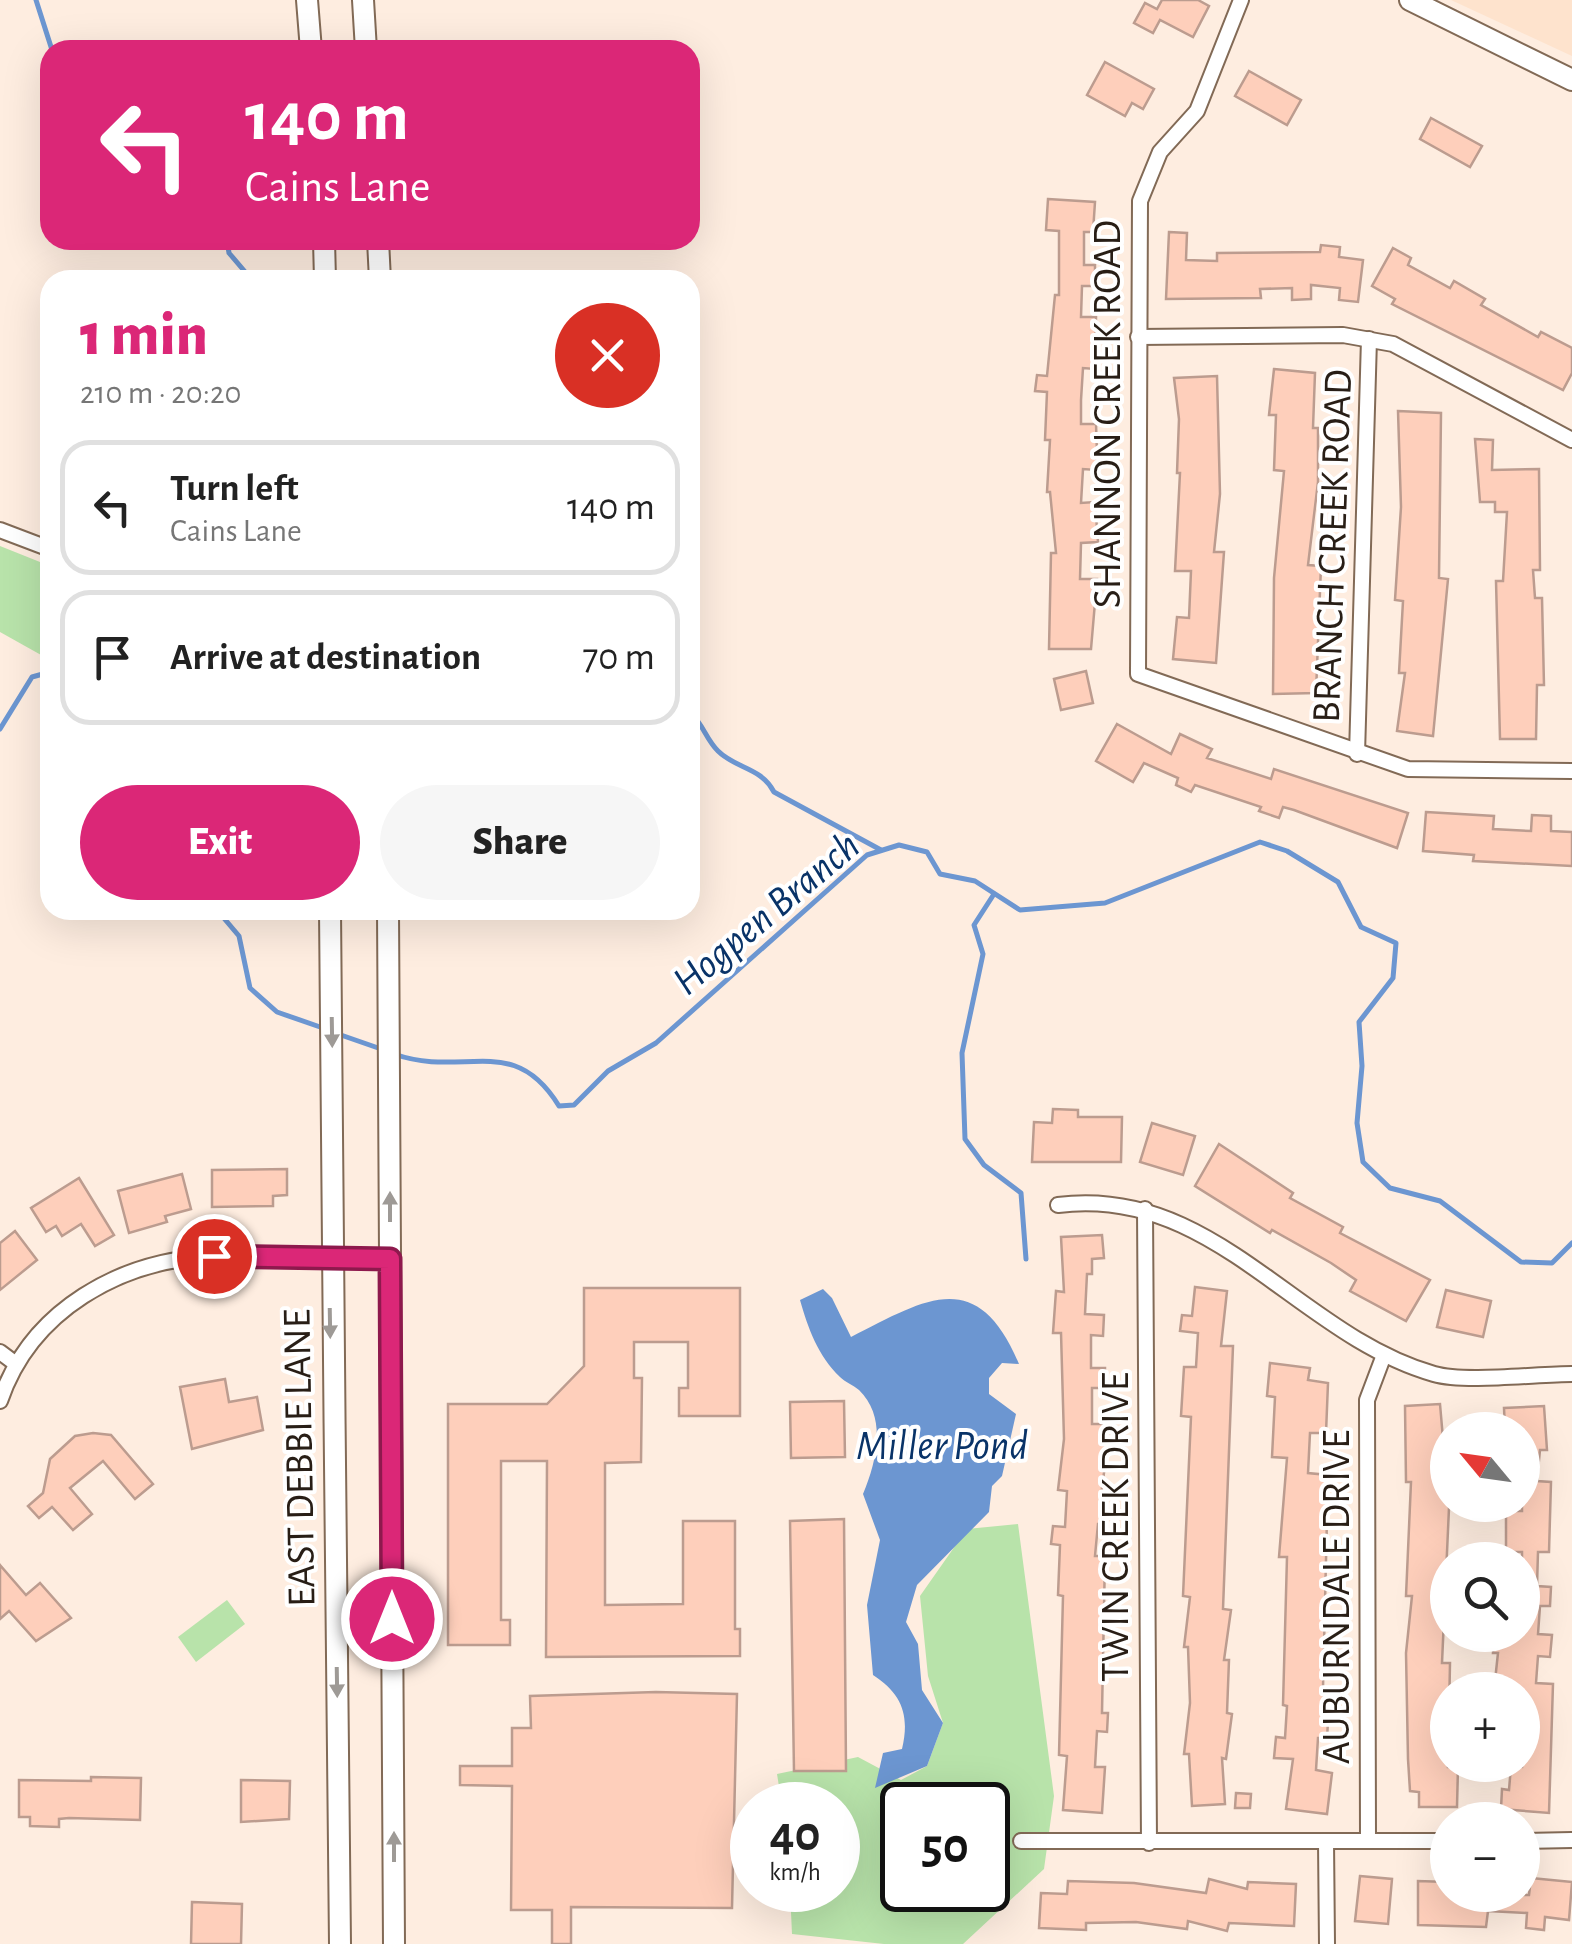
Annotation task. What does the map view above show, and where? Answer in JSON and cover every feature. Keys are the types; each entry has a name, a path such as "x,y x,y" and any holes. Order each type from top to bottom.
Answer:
{"main road":[{"path":"308,0 310,40"},
{"path":"363,0 365,40"},
{"path":"1410,0 1572,80"},
{"name":"EAST DEBBIE LANE","path":"330,920 334,1120 330,1262 340,1944"},
{"path":"388,920 394,1944"}],"street":[{"name":"SHANNON CREEK ROAD","path":"1241,0 1197,111 1160,152 1140,201 1138,674 1358,754"},
{"path":"1138,337 1370,339 1393,344 1572,440"},
{"name":"BRANCH CREEK ROAD","path":"1358,754 1370,339"},
{"path":"0,530 40,545"},
{"path":"1358,754 1408,769 1572,771"},
{"path":"1058,1205 1094,1200 1145,1209 1183,1222 1384,1355 1438,1375 1572,1374"},
{"name":"TWIN CREEK DRIVE","path":"1145,1209 1149,1843"},
{"path":"0,1400 16,1364 59,1311 90,1287 176,1261 214,1256 330,1262 390,1259"},
{"path":"0,1352 16,1364"},
{"name":"AUBURNDALE DRIVE","path":"1368,1841 1367,1400 1384,1355"},
{"path":"1540,1840 1572,1840"},
{"path":"1021,1841 1430,1841"},
{"path":"1326,1841 1326,1944"}],"shaded area":[{"path":"1451,0 1572,0 1572,56"}],"green space":[{"path":"0,546 40,562 40,654 0,632"},
{"path":"1018,1524 1054,1796 1044,1869 1010,1900 1010,1782 880,1782 880,1912 998,1912 963,1944 884,1944 792,1934 791,1912 860,1912 860,1782 778,1782 777,1774 858,1757 901,1780 927,1766 943,1723 928,1676 920,1596 967,1529"},
{"path":"227,1600 245,1624 196,1662 178,1637"}],"water":[{"name":"Miller Pond","path":"823,1289 832,1298 851,1337 926,1303 947,1299 967,1302 986,1313 1003,1333 1019,1364 1002,1363 989,1378 989,1394 1016,1414 1002,1476 992,1486 989,1512 917,1585 906,1622 918,1644 922,1690 943,1723 927,1766 880,1782 875,1788 883,1753 902,1749 905,1726 897,1698 873,1675 867,1605 880,1540 863,1494 875,1455 876,1427 868,1401 832,1369 820,1351 800,1300"}],"building":[{"path":"1162,0 1198,0 1209,6 1193,37 1160,20 1153,33 1134,23 1145,3 1157,9"},
{"path":"1105,62 1154,89 1143,109 1132,103 1125,116 1087,95"},
{"path":"1249,71 1301,100 1287,125 1235,96"},
{"path":"1431,118 1482,146 1470,167 1420,139"},
{"path":"1048,199 1095,202 1093,232 1084,232 1084,265 1095,265 1095,286 1082,286 1081,317 1096,317 1095,369 1083,368 1081,400 1081,424 1096,424 1096,470 1083,469 1081,503 1095,502 1098,542 1081,543 1080,579 1097,579 1091,649 1049,649 1051,553 1056,553 1047,492 1050,440 1045,440 1047,392 1035,391 1037,375 1047,376 1055,295 1059,295 1059,231 1046,230"},
{"path":"1169,232 1187,233 1186,260 1217,261 1217,253 1320,252 1321,245 1340,247 1339,257 1363,260 1358,302 1339,300 1340,288 1311,285 1311,299 1292,300 1292,288 1260,289 1261,298 1166,299"},
{"path":"1393,248 1411,258 1408,265 1450,288 1454,281 1485,299 1481,305 1538,337 1541,332 1572,348 1572,373 1563,390 1392,304 1395,299 1372,286"},
{"path":"1274,369 1315,373 1313,428 1318,428 1318,482 1308,565 1321,566 1316,693 1273,694 1274,578 1284,471 1274,470 1276,415 1269,415"},
{"path":"1217,376 1220,494 1214,552 1224,552 1216,663 1173,659 1177,617 1189,618 1191,571 1175,571 1180,473 1174,378"},
{"path":"1398,411 1441,413 1439,578 1448,579 1433,736 1397,731 1405,673 1399,673 1403,601 1395,600 1401,507"},
{"path":"1475,439 1493,440 1492,470 1539,469 1540,570 1533,570 1535,598 1542,598 1544,685 1537,685 1536,739 1500,739 1496,581 1503,581 1507,512 1495,512 1495,502 1480,502"},
{"path":"1086,671 1093,703 1061,710 1054,679"},
{"path":"1117,724 1171,754 1180,734 1212,749 1207,758 1271,779 1274,769 1408,813 1397,848 1283,807 1279,818 1259,811 1261,807 1195,785 1191,792 1176,785 1178,778 1144,763 1133,782 1096,761"},
{"path":"1426,812 1494,816 1493,829 1531,831 1532,815 1551,816 1551,831 1572,832 1572,866 1473,861 1474,855 1423,851"},
{"path":"1053,1109 1078,1110 1078,1117 1122,1117 1121,1162 1032,1162 1034,1122 1052,1123"},
{"path":"1152,1123 1195,1136 1183,1175 1140,1162"},
{"path":"1219,1144 1293,1193 1290,1198 1343,1227 1340,1233 1430,1280 1406,1321 1350,1291 1356,1280 1331,1263 1272,1230 1270,1233 1195,1186"},
{"path":"287,1169 287,1195 273,1196 273,1206 212,1207 212,1170"},
{"path":"182,1174 191,1209 165,1216 167,1222 129,1233 118,1191"},
{"path":"79,1178 114,1235 95,1246 81,1224 62,1236 56,1226 46,1232 31,1208"},
{"path":"15,1231 37,1260 0,1290 0,1243"},
{"path":"1102,1235 1104,1258 1092,1259 1092,1274 1087,1274 1085,1314 1104,1315 1103,1336 1091,1335 1091,1368 1105,1368 1105,1388 1092,1388 1092,1424 1104,1424 1107,1450 1100,1503 1106,1504 1105,1524 1098,1524 1095,1556 1105,1556 1102,1713 1108,1713 1107,1732 1097,1731 1095,1767 1105,1767 1102,1813 1063,1810 1067,1756 1059,1755 1063,1596 1058,1595 1060,1545 1051,1544 1053,1526 1065,1527 1067,1491 1058,1490 1064,1439 1061,1333 1053,1333 1056,1291 1064,1292 1061,1237"},
{"path":"1195,1287 1227,1291 1221,1346 1233,1346 1223,1609 1231,1610 1224,1660 1229,1660 1227,1713 1232,1714 1226,1759 1222,1758 1225,1804 1192,1806 1189,1754 1184,1754 1190,1703 1188,1647 1184,1647 1190,1597 1183,1596 1191,1417 1181,1416 1184,1367 1196,1367 1198,1333 1180,1331 1182,1315 1192,1316"},
{"path":"584,1288 740,1288 740,1416 679,1416 679,1388 688,1388 688,1342 634,1342 634,1378 642,1378 641,1462 605,1463 605,1605 683,1604 683,1521 735,1521 735,1629 740,1629 740,1656 546,1657 547,1461 501,1461 501,1620 510,1620 510,1645 448,1645 448,1404 547,1404 584,1366"},
{"path":"1446,1290 1491,1301 1483,1337 1437,1327"},
{"path":"1270,1363 1310,1368 1308,1380 1328,1383 1326,1433 1310,1433 1308,1473 1328,1475 1323,1688 1330,1689 1327,1738 1318,1738 1316,1770 1332,1773 1327,1814 1286,1809 1293,1759 1274,1758 1276,1737 1285,1738 1287,1706 1283,1705 1287,1557 1279,1557 1287,1458 1272,1457 1275,1397 1267,1396"},
{"path":"225,1379 229,1402 257,1397 263,1430 192,1449 180,1387"},
{"path":"844,1401 845,1457 791,1458 790,1402"},
{"path":"1440,1404 1441,1412 1430,1412 1430,1522 1448,1522 1447,1542 1430,1542 1430,1652 1442,1652 1442,1663 1450,1663 1450,1672 1430,1672 1430,1782 1458,1782 1457,1802 1430,1802 1430,1807 1419,1807 1419,1792 1410,1791 1408,1759 1406,1653 1412,1596 1406,1596 1411,1482 1406,1482 1405,1406"},
{"path":"1544,1406 1547,1450 1540,1450 1540,1412 1504,1412 1504,1408"},
{"path":"111,1435 153,1484 135,1499 103,1461 70,1488 92,1514 73,1530 52,1507 39,1518 28,1506 43,1493 50,1459 75,1436"},
{"path":"1540,1481 1551,1482 1549,1552 1540,1552 1540,1542 1506,1542 1506,1522 1540,1522"},
{"path":"844,1519 846,1771 794,1771 790,1521"},
{"path":"0,1565 26,1595 40,1583 71,1618 36,1641 9,1611 0,1619"},
{"path":"1540,1586 1551,1587 1550,1606 1540,1606"},
{"path":"1540,1634 1552,1635 1550,1657 1538,1656 1537,1672 1496,1672 1498,1653 1493,1653 1540,1652"},
{"path":"1540,1683 1553,1684 1549,1813 1540,1812 1540,1802 1501,1802 1502,1789 1509,1790 1510,1782 1540,1782"},
{"path":"737,1694 735,1782 730,1782 730,1908 571,1907 571,1944 552,1944 552,1910 511,1910 512,1786 460,1785 460,1766 512,1766 512,1728 531,1728 530,1696"},
{"path":"91,1777 141,1778 140,1820 69,1818 59,1819 59,1827 30,1826 30,1817 19,1817 19,1780 91,1781"},
{"path":"241,1780 290,1781 289,1819 241,1822"},
{"path":"1236,1793 1251,1794 1250,1808 1235,1808"},
{"path":"1360,1876 1392,1879 1388,1924 1355,1921"},
{"path":"1209,1879 1247,1889 1248,1882 1296,1884 1294,1926 1229,1923 1227,1931 1188,1921 1187,1929 1136,1922 1086,1923 1086,1930 1039,1928 1041,1893 1067,1894 1068,1881 1134,1883 1206,1893"},
{"path":"1540,1879 1572,1882 1569,1920 1545,1917 1544,1930 1526,1928 1527,1913 1508,1912 1540,1912"},
{"path":"1418,1881 1430,1881 1430,1912 1488,1912 1486,1927 1418,1925"},
{"path":"192,1902 242,1904 241,1944 191,1944"}],"waterway":[{"path":"36,0 49,40"},
{"path":"229,250 243,270"},
{"name":"Hogpen Branch","path":"0,729 32,677 40,675"},
{"path":"700,724 725,757 755,773 774,792 881,850"},
{"name":"Hogpen Branch","path":"394,1054 443,1062 505,1063 542,1083 559,1106 574,1105 608,1071 656,1043 867,855 899,845 927,852 940,874 975,881 1020,910 1105,903 1260,842 1287,851 1338,882 1361,927 1396,943 1393,978 1359,1022 1362,1066 1357,1123 1363,1162 1390,1188 1440,1201 1521,1262 1552,1263 1572,1243"},
{"path":"994,894 974,925 983,954 962,1053 965,1139 984,1165 1021,1193 1026,1259"},
{"name":"Hogpen Branch","path":"225,920 239,936 250,988 277,1012 323,1028"},
{"name":"Hogpen Branch","path":"338,1034 384,1050"}],"route":[{"path":"214,1256 330,1262 390,1259 392,1619"}]}
